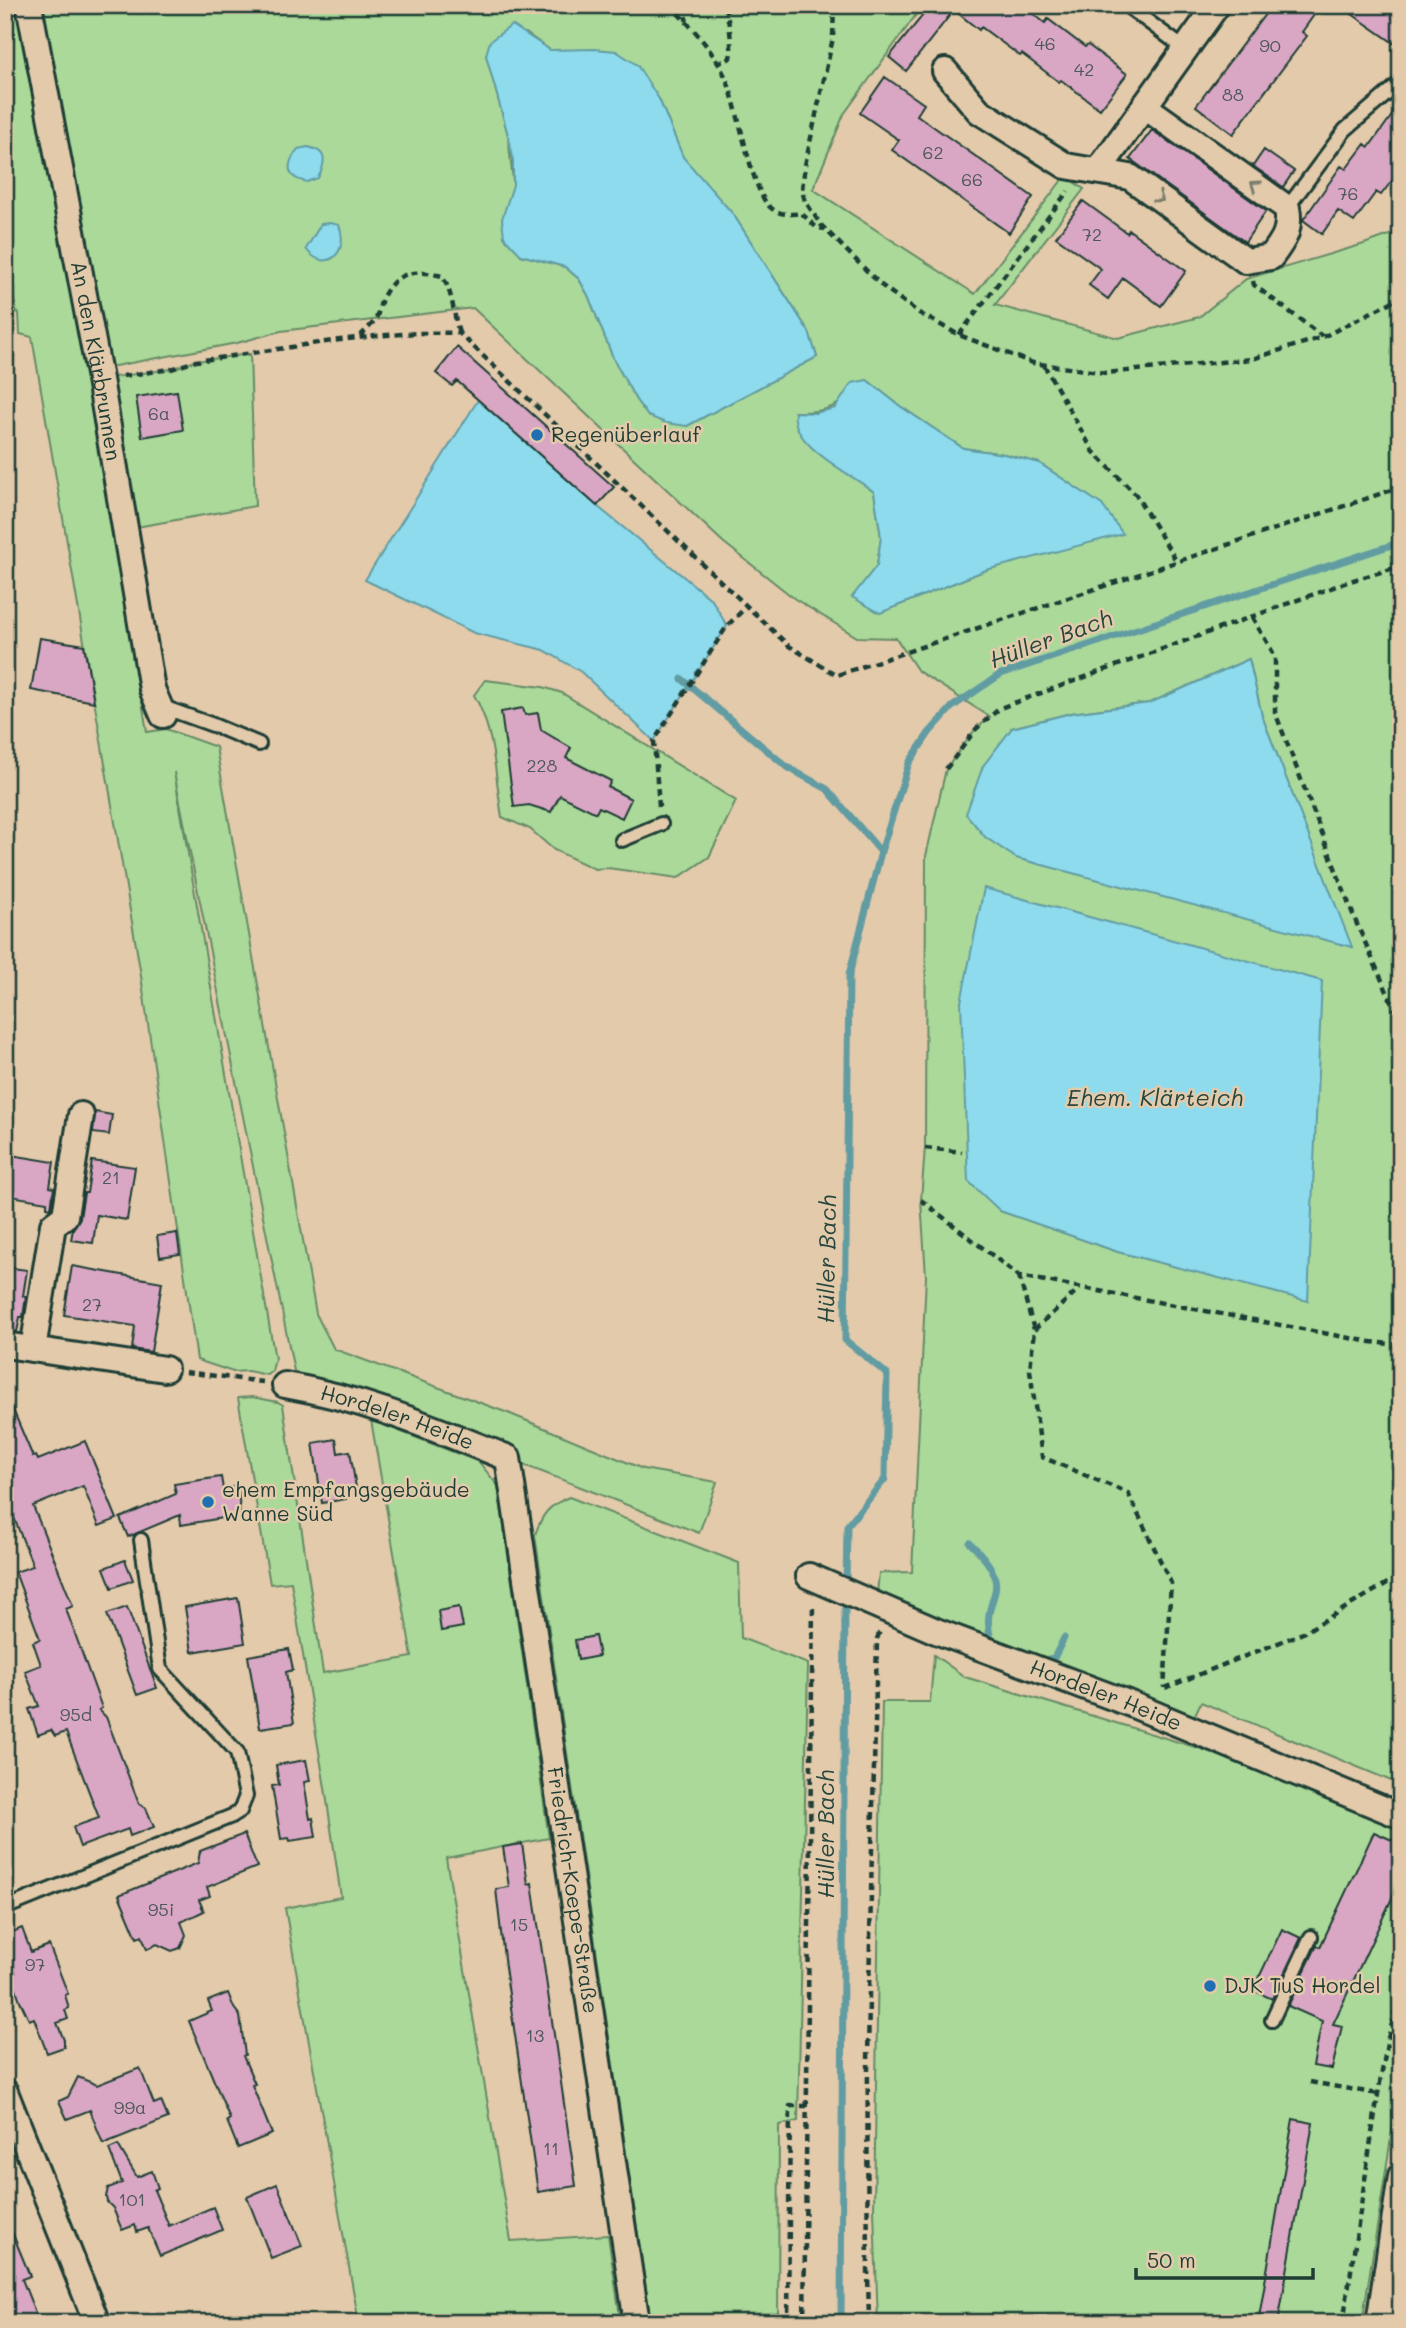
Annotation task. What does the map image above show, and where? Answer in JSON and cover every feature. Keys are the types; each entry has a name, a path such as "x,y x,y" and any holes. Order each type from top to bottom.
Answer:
{"street":[{"name":"An den Klärbrunnen","path":"29,5 100,379 152,689 161,711"},
{"path":"1098,171 1217,5"},
{"path":"945,71 979,111 1066,166 1130,177 1246,261 1271,257 1288,235 1287,208 1144,106"},
{"path":"33,1349 53,1225 65,1216 81,1115"},
{"path":"5,1345 165,1369"},
{"name":"Hordeler Heide","path":"285,1385 324,1392 382,1408 508,1458"},
{"name":"Friedrich-Koepe-Straße","path":"508,1458 638,2323"},
{"name":"Hordeler Heide","path":"811,1577 878,1617 936,1631 1128,1703 1401,1816"},
{"path":"5,2092 14,2139 97,2323"},
{"path":"1379,2323 1401,2176"}],"lane":[{"path":"1126,5 1185,49"},
{"path":"1287,208 1345,130 1401,82"},
{"path":"161,711 214,725 258,744"},
{"path":"622,840 661,824"},
{"path":"5,1908 232,1816 240,1811 246,1796 237,1752 160,1669 141,1540"},
{"path":"1272,2020 1311,1937"}],"path":[{"path":"669,5 698,33 732,92 758,187 769,207 790,215 801,213 817,228 825,229"},
{"path":"681,5 687,22"},
{"path":"716,62 730,58 732,46 724,5"},
{"path":"834,5 833,38 805,164 802,190 804,201 825,229 881,285 919,313 959,335 1043,364 1106,373 1252,359 1323,337 1401,297"},
{"path":"959,335 1067,191 1098,171"},
{"path":"1246,261 1254,285 1323,337"},
{"path":"359,337 376,319 382,299 394,279 426,272 443,276 451,289 452,307 459,333 789,646 837,675 1401,487"},
{"path":"100,379 171,369 196,361 359,337 426,332 459,333"},
{"path":"1043,364 1093,451 1136,495 1177,562"},
{"path":"946,769 976,729 1000,708 1350,581 1401,566"},
{"path":"661,824 654,741 727,626 747,606"},
{"path":"1252,617 1275,656 1275,712 1356,922 1401,1023"},
{"path":"925,1148 962,1152"},
{"path":"921,1200 1019,1276 1371,1342 1401,1345"},
{"path":"1019,1276 1034,1330 1030,1370 1042,1457 1128,1493 1171,1583 1164,1688"},
{"path":"1034,1330 1081,1287"},
{"path":"165,1369 285,1385"},
{"path":"1128,1703 1303,1633 1401,1575"},
{"path":"804,2323 811,1577"},
{"path":"869,2323 867,2210 873,1773 878,1617"},
{"path":"1343,2323 1378,2094 1388,2038 1401,1990"},
{"path":"1310,2082 1378,2094"},
{"path":"788,2323 790,2106 807,2106"}],"green space":[{"path":"5,5 923,5 844,114 813,189 975,294 1065,176 1084,189 995,305 1118,338 1199,317 1246,279 1401,231 1401,1785 1201,1702 1189,1727 876,1605 879,1573 912,1572 926,1276 921,1200 925,1148 926,856 946,769 974,731 990,717 918,671 896,638 857,637 795,599 723,542 473,308 281,331 237,343 88,371 147,732 166,729 216,747 316,1314 334,1349 508,1413 643,1469 717,1482 699,1533 295,1376 174,772 275,1359 272,1371 267,1375 248,1371 233,1372 197,1360 140,969 32,337 20,334 19,313 16,312 9,269 12,256 6,254","holes":["526,33 550,50 571,50 659,99 683,158 733,214 809,332 817,357 687,426 648,416 614,360 579,279 565,267 521,255 508,135 486,55","867,380 900,406 963,448 1039,463 1101,505 986,570 880,613 853,597 877,565 881,537 874,492 851,475 795,412 827,409 842,401","1249,659 1262,716 1351,946 1012,728 1071,713 1150,703","1000,1211 1308,1300 1118,1252"]},
{"path":"250,354 255,506 125,529 100,379"},
{"path":"485,680 543,687 562,693 736,801 709,857 678,878 608,868 595,869 554,850 530,829 502,817 490,739 474,695"},
{"path":"252,1397 283,1405 323,1673 412,1657 371,1420 479,1462 498,1486 549,1838 446,1858 511,2241 608,2235 621,2323 359,2323 285,1908 341,1897 291,1582 270,1584 238,1398"},
{"path":"569,1497 739,1563 741,1638 808,1664 798,2121 779,2125 778,2323 651,2323 535,1535 547,1512"},
{"name":"DJK TuS Hordel","path":"934,1655 965,1677 1303,1780 1401,1824 1401,2074 1362,2323 878,2323 874,2210 882,1702 930,1702"}],"water":[{"path":"512,25 550,50 616,51 637,65 659,99 683,157 733,214 809,332 817,357 687,426 666,423 648,416 614,360 579,279 565,267 521,255 504,237 502,219 513,185 513,161 486,55 490,41"},
{"path":"308,147 319,151 324,162 318,178 307,182 291,174 290,165 298,149"},
{"path":"321,224 339,225 341,244 334,257 321,260 306,249"},
{"path":"867,380 900,406 963,448 1039,463 1102,505 1123,534 986,570 880,613 852,597 877,565 881,537 874,492 811,447 796,424 795,412 815,413 835,408 852,383"},
{"path":"478,400 597,506 712,600 727,626 654,741 581,672 544,650 474,633 365,580"},
{"path":"1249,659 1262,716 1352,947 1016,858 985,837 966,814 983,766 1012,728 1071,713 1150,703"},
{"name":"Ehem. Klärteich","path":"984,888 1322,981 1308,1301 1118,1252 1000,1211 968,1181 961,1002"}],"building":[{"path":"931,5 1022,5 1045,23 1048,19 1085,47 1088,45 1127,74 1100,109 981,27 979,30 954,10 906,71 889,57"},
{"path":"1272,5 1321,5 1302,32 1307,36 1233,134 1196,106"},
{"path":"1339,5 1401,5 1401,48"},
{"path":"885,77 924,104 917,115 1033,197 1009,233 892,150 899,140 860,113"},
{"path":"1401,103 1401,169 1381,195 1376,192 1354,222 1338,211 1322,234 1303,220 1341,166 1346,169 1365,144 1369,147"},
{"path":"1152,130 1266,211 1245,242 1130,159"},
{"path":"1264,150 1294,171 1283,187 1253,166"},
{"path":"1083,201 1186,271 1161,306 1123,278 1108,299 1089,285 1101,269 1056,237"},
{"name":"Regenüberlauf","path":"457,347 614,487 597,506 457,381 452,386 436,373"},
{"path":"177,391 183,430 142,437 136,397"},
{"path":"40,638 84,645 94,702 31,690"},
{"path":"523,708 525,715 538,713 541,730 571,748 566,758 611,781 608,787 631,799 622,818 599,807 596,813 560,795 551,812 529,805 514,807 501,712"},
{"path":"95,1112 112,1115 109,1135 93,1133"},
{"path":"5,1154 54,1162 50,1187 54,1188 51,1208 47,1207 47,1202 5,1195"},
{"path":"92,1161 135,1167 127,1220 97,1215 93,1243 71,1240 73,1229 80,1218 84,1193 87,1193"},
{"path":"177,1233 180,1254 160,1257 157,1236"},
{"path":"72,1266 162,1282 151,1352 132,1349 135,1326 64,1315"},
{"path":"5,1267 27,1270 23,1317 20,1317 17,1332 5,1330"},
{"path":"5,1391 33,1457 36,1456 38,1460 85,1441 117,1519 99,1526 83,1486 33,1506 73,1606 66,1609 102,1708 99,1710 106,1717 139,1804 146,1808 154,1827 130,1836 128,1829 80,1847 73,1827 99,1818 66,1732 55,1736 51,1730 38,1735 29,1709 39,1706 25,1671 41,1665 33,1642 40,1639 15,1572 33,1566 11,1510 5,1512"},
{"path":"336,1439 338,1453 350,1451 357,1494 345,1495 346,1499 322,1503 313,1443"},
{"name":"ehem Empfangsgebäude Wanne Süd","path":"221,1477 223,1489 238,1486 240,1515 181,1525 180,1515 128,1537 120,1518 176,1494 174,1484"},
{"path":"125,1560 133,1580 112,1588 104,1568"},
{"path":"238,1598 245,1643 192,1652 185,1607"},
{"path":"127,1607 157,1688 137,1695 107,1614"},
{"path":"459,1607 463,1627 441,1631 438,1611"},
{"path":"595,1636 599,1656 578,1660 575,1640"},
{"path":"289,1649 293,1670 286,1672 294,1723 260,1728 248,1656"},
{"path":"306,1760 310,1781 304,1782 316,1837 290,1841 289,1838 281,1839 272,1786 279,1785 276,1765"},
{"path":"1374,1832 1401,1844 1401,1879 1333,2024 1342,2026 1332,2069 1313,2066 1322,2021 1288,2006 1317,1945 1320,1947"},
{"path":"244,1834 257,1867 207,1887 210,1896 199,1900 204,1911 181,1922 186,1935 180,1948 172,1951 157,1944 147,1949 142,1936 137,1938 119,1895 198,1863 200,1851"},
{"path":"522,1844 528,1884 532,1883 576,2186 538,2192 496,1889 509,1887 503,1847"},
{"path":"22,1928 31,1952 49,1945 68,1994 65,1995 69,2008 65,2010 68,2019 57,2023 64,2047 47,2053 34,2018 29,2020 20,2001 11,1973 15,1972 5,1945 5,1935"},
{"path":"1282,1929 1301,1938 1272,1999 1253,1990"},
{"path":"228,1993 240,2016 243,2056 272,2134 238,2148 227,2121 230,2119 189,2021 212,2011 208,2001"},
{"path":"140,2068 154,2104 161,2101 168,2118 103,2144 90,2110 67,2119 59,2101 68,2097 78,2077 97,2085"},
{"path":"1293,2119 1313,2123 1278,2323 1258,2323"},
{"path":"118,2145 137,2177 152,2171 158,2188 154,2190 169,2226 213,2207 222,2230 160,2256 148,2228 137,2232 135,2225 122,2230 106,2197 108,2188 122,2183 109,2149"},
{"path":"277,2184 302,2246 271,2258 247,2197"},
{"path":"5,2215 30,2276 22,2279 39,2323 5,2323"}],"waterway":[{"name":"Hüller Bach","path":"846,1587 847,1526 885,1479 887,1374 845,1340 849,975 881,852 909,763 929,733 952,707 1001,674 1401,542"},
{"path":"682,679 787,767 827,789 881,852"},
{"path":"970,1543 993,1572 996,1583 988,1624 991,1639 998,1643"},
{"name":"Hüller Bach","path":"841,2323 845,1599"},
{"path":"1039,1658 1054,1658 1064,1638"}],"place":[{"name":"Regenüberlauf","path":"537,435"},
{"name":"ehem Empfangsgebäude Wanne Süd","path":"208,1502"},
{"name":"DJK TuS Hordel","path":"1210,1986"}]}
